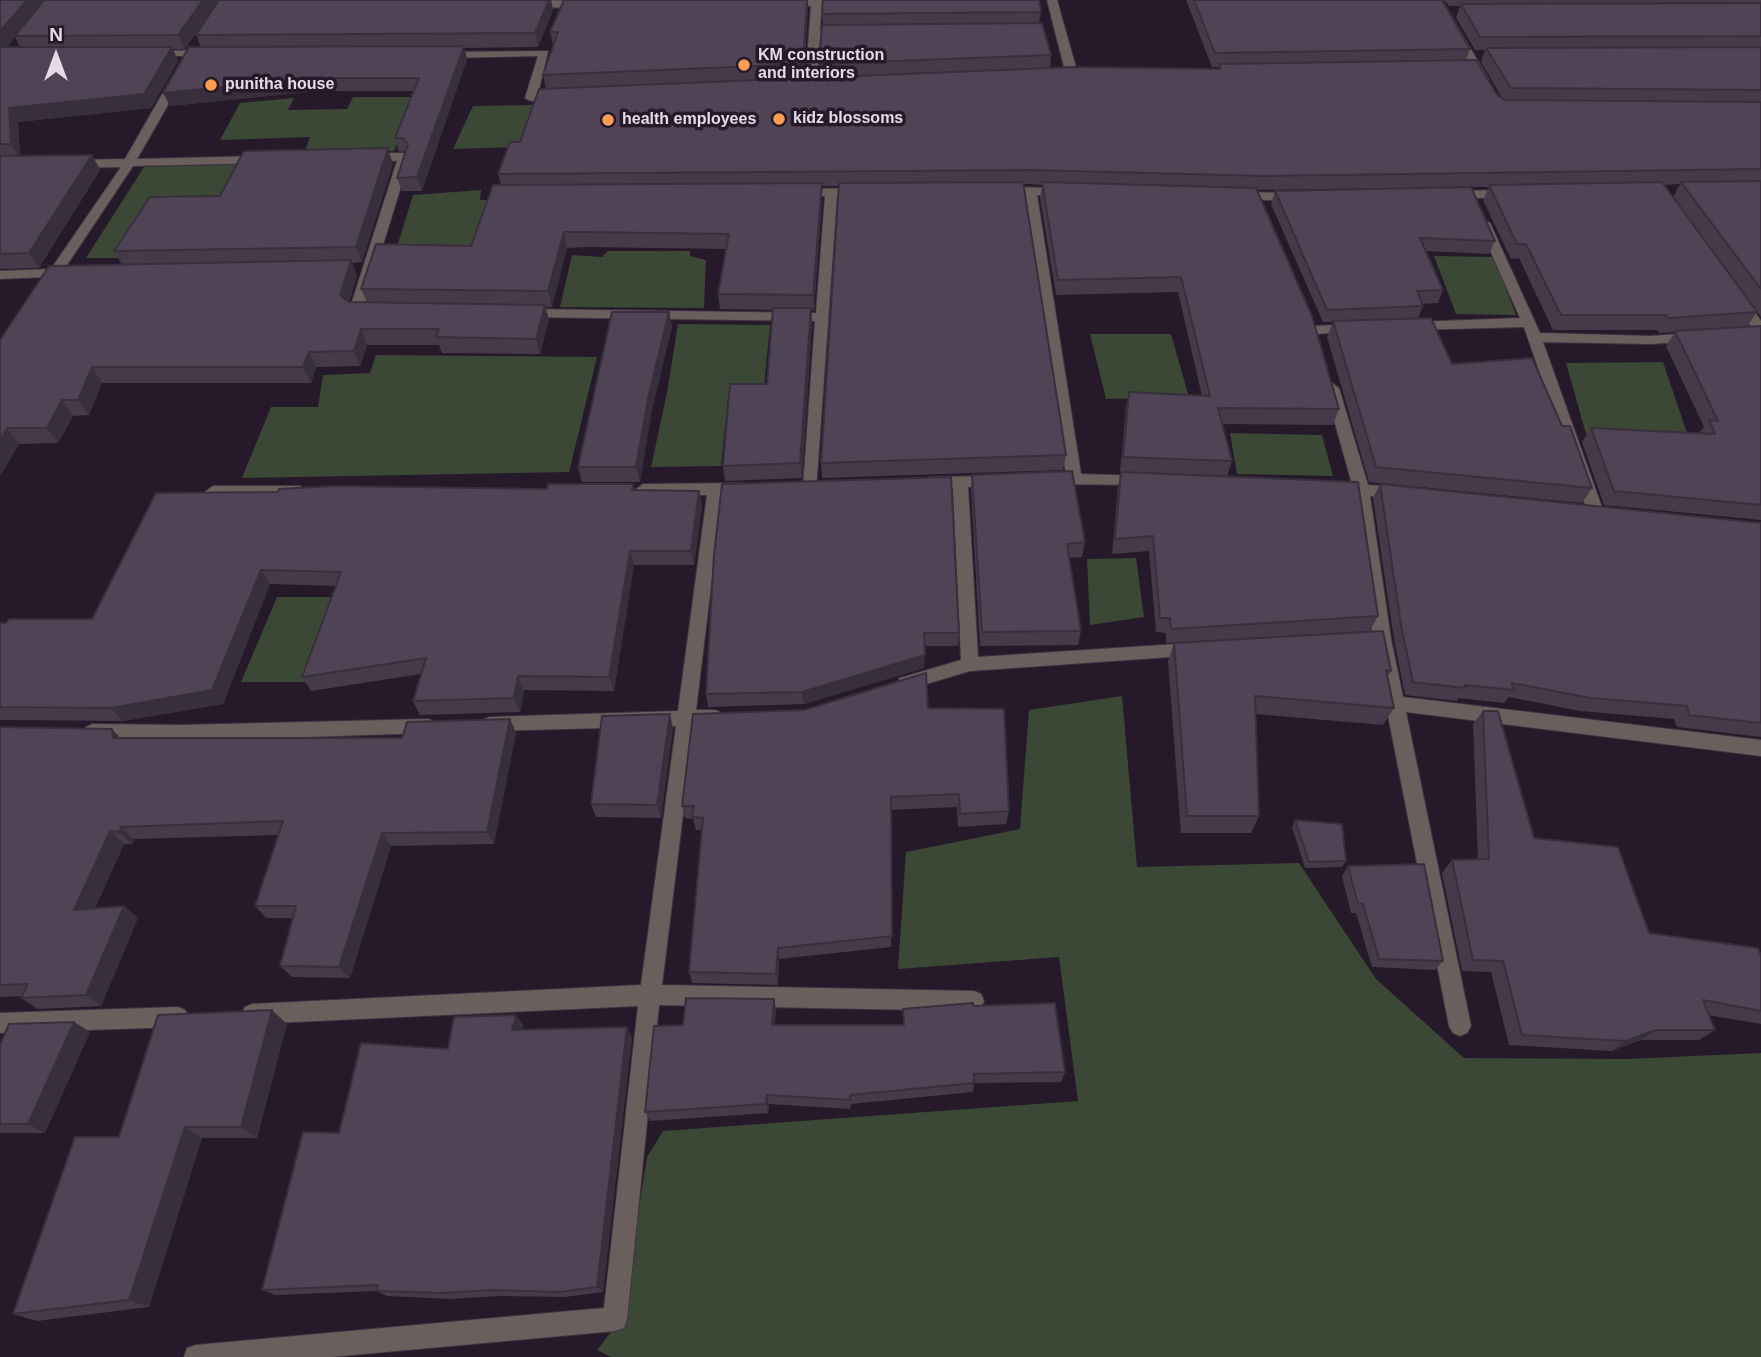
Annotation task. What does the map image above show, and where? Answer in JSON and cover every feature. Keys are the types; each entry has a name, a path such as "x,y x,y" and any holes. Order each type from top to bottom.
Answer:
{"street":[{"path":"541,0 539,5 592,4"},
{"path":"1052,0 1072,75"},
{"path":"1437,0 1488,88"},
{"path":"774,4 817,2 811,86"},
{"path":"559,17 564,4"},
{"path":"1443,12 1457,12"},
{"path":"1046,32 1060,32"},
{"path":"814,34 855,34"},
{"path":"549,41 531,98 573,96"},
{"path":"139,54 195,48 219,53"},
{"path":"42,293 129,163 195,48"},
{"path":"436,55 544,53"},
{"path":"1469,56 1483,56"},
{"path":"1463,68 1477,68"},
{"path":"1058,75 1100,74"},
{"path":"797,86 824,85"},
{"path":"349,158 404,157 361,269 356,311 383,312"},
{"path":"64,164 280,160"},
{"path":"990,191 1070,192"},
{"path":"1030,191 1074,478"},
{"path":"811,487 831,192"},
{"path":"790,193 870,192"},
{"path":"1432,195 1524,194"},
{"path":"1472,195 1529,322 1596,513"},
{"path":"1219,196 1262,203 1312,196"},
{"path":"0,275 83,272"},
{"path":"1731,288 1756,333"},
{"path":"507,313 822,317"},
{"path":"1395,327 1529,322"},
{"path":"1315,330 1369,328"},
{"path":"1534,337 1650,340 1706,336"},
{"path":"1327,369 1361,489 1375,639 1396,704 1460,1026"},
{"path":"1036,479 1156,481"},
{"path":"920,483 1011,480"},
{"path":"960,482 970,664"},
{"path":"1320,487 1417,495"},
{"path":"631,491 756,489"},
{"path":"196,1357 615,1319 650,995 715,490"},
{"path":"212,492 310,492"},
{"path":"894,687 970,664 1217,649"},
{"path":"1396,704 1761,748"},
{"path":"469,724 726,716"},
{"path":"70,731 182,733 441,725"},
{"path":"234,1015 650,995 974,1000"},
{"path":"0,1023 193,1017"}],"green space":[{"path":"353,97 416,97 394,151 305,151 310,137 220,140 240,103 294,98 288,110 347,109"},
{"path":"534,105 519,147 453,149 473,106"},
{"path":"249,164 224,209 123,258 86,258 144,167"},
{"path":"481,190 480,200 495,200 478,250 395,253 413,195"},
{"path":"608,251 690,251 690,256 706,260 704,308 560,307 572,255 602,257"},
{"path":"1434,256 1494,257 1516,315 1456,314"},
{"path":"678,324 770,325 763,396 728,397 721,466 651,467"},
{"path":"1090,334 1171,334 1189,397 1106,399"},
{"path":"376,355 597,357 569,472 242,478 271,407 318,407 323,375 370,373"},
{"path":"1663,362 1690,442 1586,434 1566,363"},
{"path":"1230,433 1322,435 1333,476 1237,474"},
{"path":"1136,558 1144,617 1090,625 1087,559"},
{"path":"277,597 334,597 305,682 241,682"},
{"path":"1122,696 1137,867 1299,863 1376,979 1464,1058 1626,1059 1761,1053 1761,1357 611,1357 597,1350 621,1319 647,1157 663,1131 1078,1101 1059,957 898,969 906,852 1020,829 1029,710"}],"building":[{"path":"0,0 27,0 0,31"},
{"path":"44,0 203,0 178,35 15,36"},
{"path":"219,0 549,0 535,33 196,35"},
{"path":"564,0 807,0 803,64 543,75 558,32 550,32"},
{"path":"823,0 1039,0 1041,12 822,14"},
{"path":"1194,0 1442,0 1470,49 1215,53"},
{"path":"1761,3 1761,36 1480,37 1461,4"},
{"path":"1042,23 1051,55 819,64 822,25"},
{"path":"464,46 417,177 397,178 408,144 403,138 395,138 419,78 313,78 163,93 189,47"},
{"path":"0,47 172,47 144,94 9,108 11,144 0,144"},
{"path":"1761,47 1761,90 1511,88 1486,48"},
{"path":"1476,60 1497,95 1505,100 1761,102 1761,169 1263,176 1032,170 498,174 510,142 520,142 539,89 1074,67 1221,69 1219,64"},
{"path":"388,148 356,247 114,251 150,197 220,196 244,151"},
{"path":"92,155 29,253 0,254 0,156"},
{"path":"1761,181 1761,289 1681,182"},
{"path":"1023,182 1066,455 821,463 839,183"},
{"path":"1042,182 1256,188 1312,316 1339,409 1218,408 1232,461 1123,457 1129,392 1210,396 1181,277 1058,280"},
{"path":"1662,182 1757,312 1668,318 1666,315 1561,315 1526,244 1517,244 1489,185"},
{"path":"822,183 813,295 718,294 729,234 583,232 564,232 548,291 361,289 376,244 471,246 493,185"},
{"path":"1471,187 1495,241 1420,238 1443,290 1417,291 1423,306 1327,310 1275,191"},
{"path":"351,260 340,295 349,302 545,305 536,339 436,337 439,329 361,329 354,351 309,352 303,367 92,367 78,400 62,400 47,428 7,428 0,440 0,340 49,266"},
{"path":"773,308 811,308 800,463 723,466 730,384 767,384"},
{"path":"612,312 669,312 649,394 636,467 578,467"},
{"path":"1431,318 1452,364 1532,358 1562,426 1570,426 1592,488 1376,467 1333,321"},
{"path":"1761,326 1761,505 1614,491 1591,428 1715,434 1709,420 1718,421 1675,331"},
{"path":"1072,471 1085,542 1067,544 1081,631 982,632 972,475"},
{"path":"1121,472 1358,482 1378,616 1171,629 1170,618 1160,618 1153,536 1115,539"},
{"path":"951,477 959,633 924,633 925,655 802,692 706,694 714,555 722,484"},
{"path":"548,484 633,484 632,490 699,491 691,551 630,551 609,677 518,676 514,698 413,701 426,658 302,677 341,572 261,570 212,690 111,708 0,707 0,623 6,623 9,619 92,619 156,493 278,492 279,489 335,486 547,489"},
{"path":"1380,484 1761,523 1761,723 1689,715 1687,706 1591,698 1512,683 1514,690 1413,682 1401,625"},
{"path":"1383,631 1391,671 1386,670 1394,708 1255,696 1259,816 1187,816 1174,643"},
{"path":"926,673 928,708 1004,709 1009,811 960,814 959,794 891,797 892,936 778,948 776,974 689,972 703,818 692,817 694,806 682,806 693,714 804,710"},
{"path":"1483,711 1498,711 1534,838 1618,847 1649,933 1758,948 1761,956 1761,1011 1703,1000 1715,1030 1656,1030 1625,1041 1522,1035 1503,961 1473,960 1452,860 1489,859"},
{"path":"670,714 657,805 591,804 602,716"},
{"path":"510,719 487,832 382,833 339,967 280,966 296,906 255,906 283,821 121,827 119,832 110,831 74,910 124,906 86,995 21,998 28,984 0,985 0,727 112,729 113,738 402,738 407,722"},
{"path":"1295,820 1342,824 1346,861 1309,862"},
{"path":"1424,864 1443,961 1379,959 1363,904 1358,904 1348,866"},
{"path":"686,998 774,999 772,1025 904,1025 903,1009 973,1003 973,1006 1055,1003 1065,1072 974,1074 974,1083 850,1095 850,1100 767,1095 766,1104 645,1112 654,1026 683,1025"},
{"path":"272,1010 241,1127 185,1127 129,1300 13,1314 75,1137 119,1137 158,1015"},
{"path":"516,1015 512,1030 627,1027 597,1287 559,1292 376,1291 378,1285 262,1290 303,1132 339,1133 361,1043 448,1049 454,1017"},
{"path":"74,1022 28,1124 0,1124 0,1045 9,1024"}],"place":[{"name":"KM construction and interiors","path":"744,65"},
{"name":"punitha house","path":"211,85"},
{"name":"kidz blossoms","path":"779,119"},
{"name":"health employees","path":"608,120"}]}
